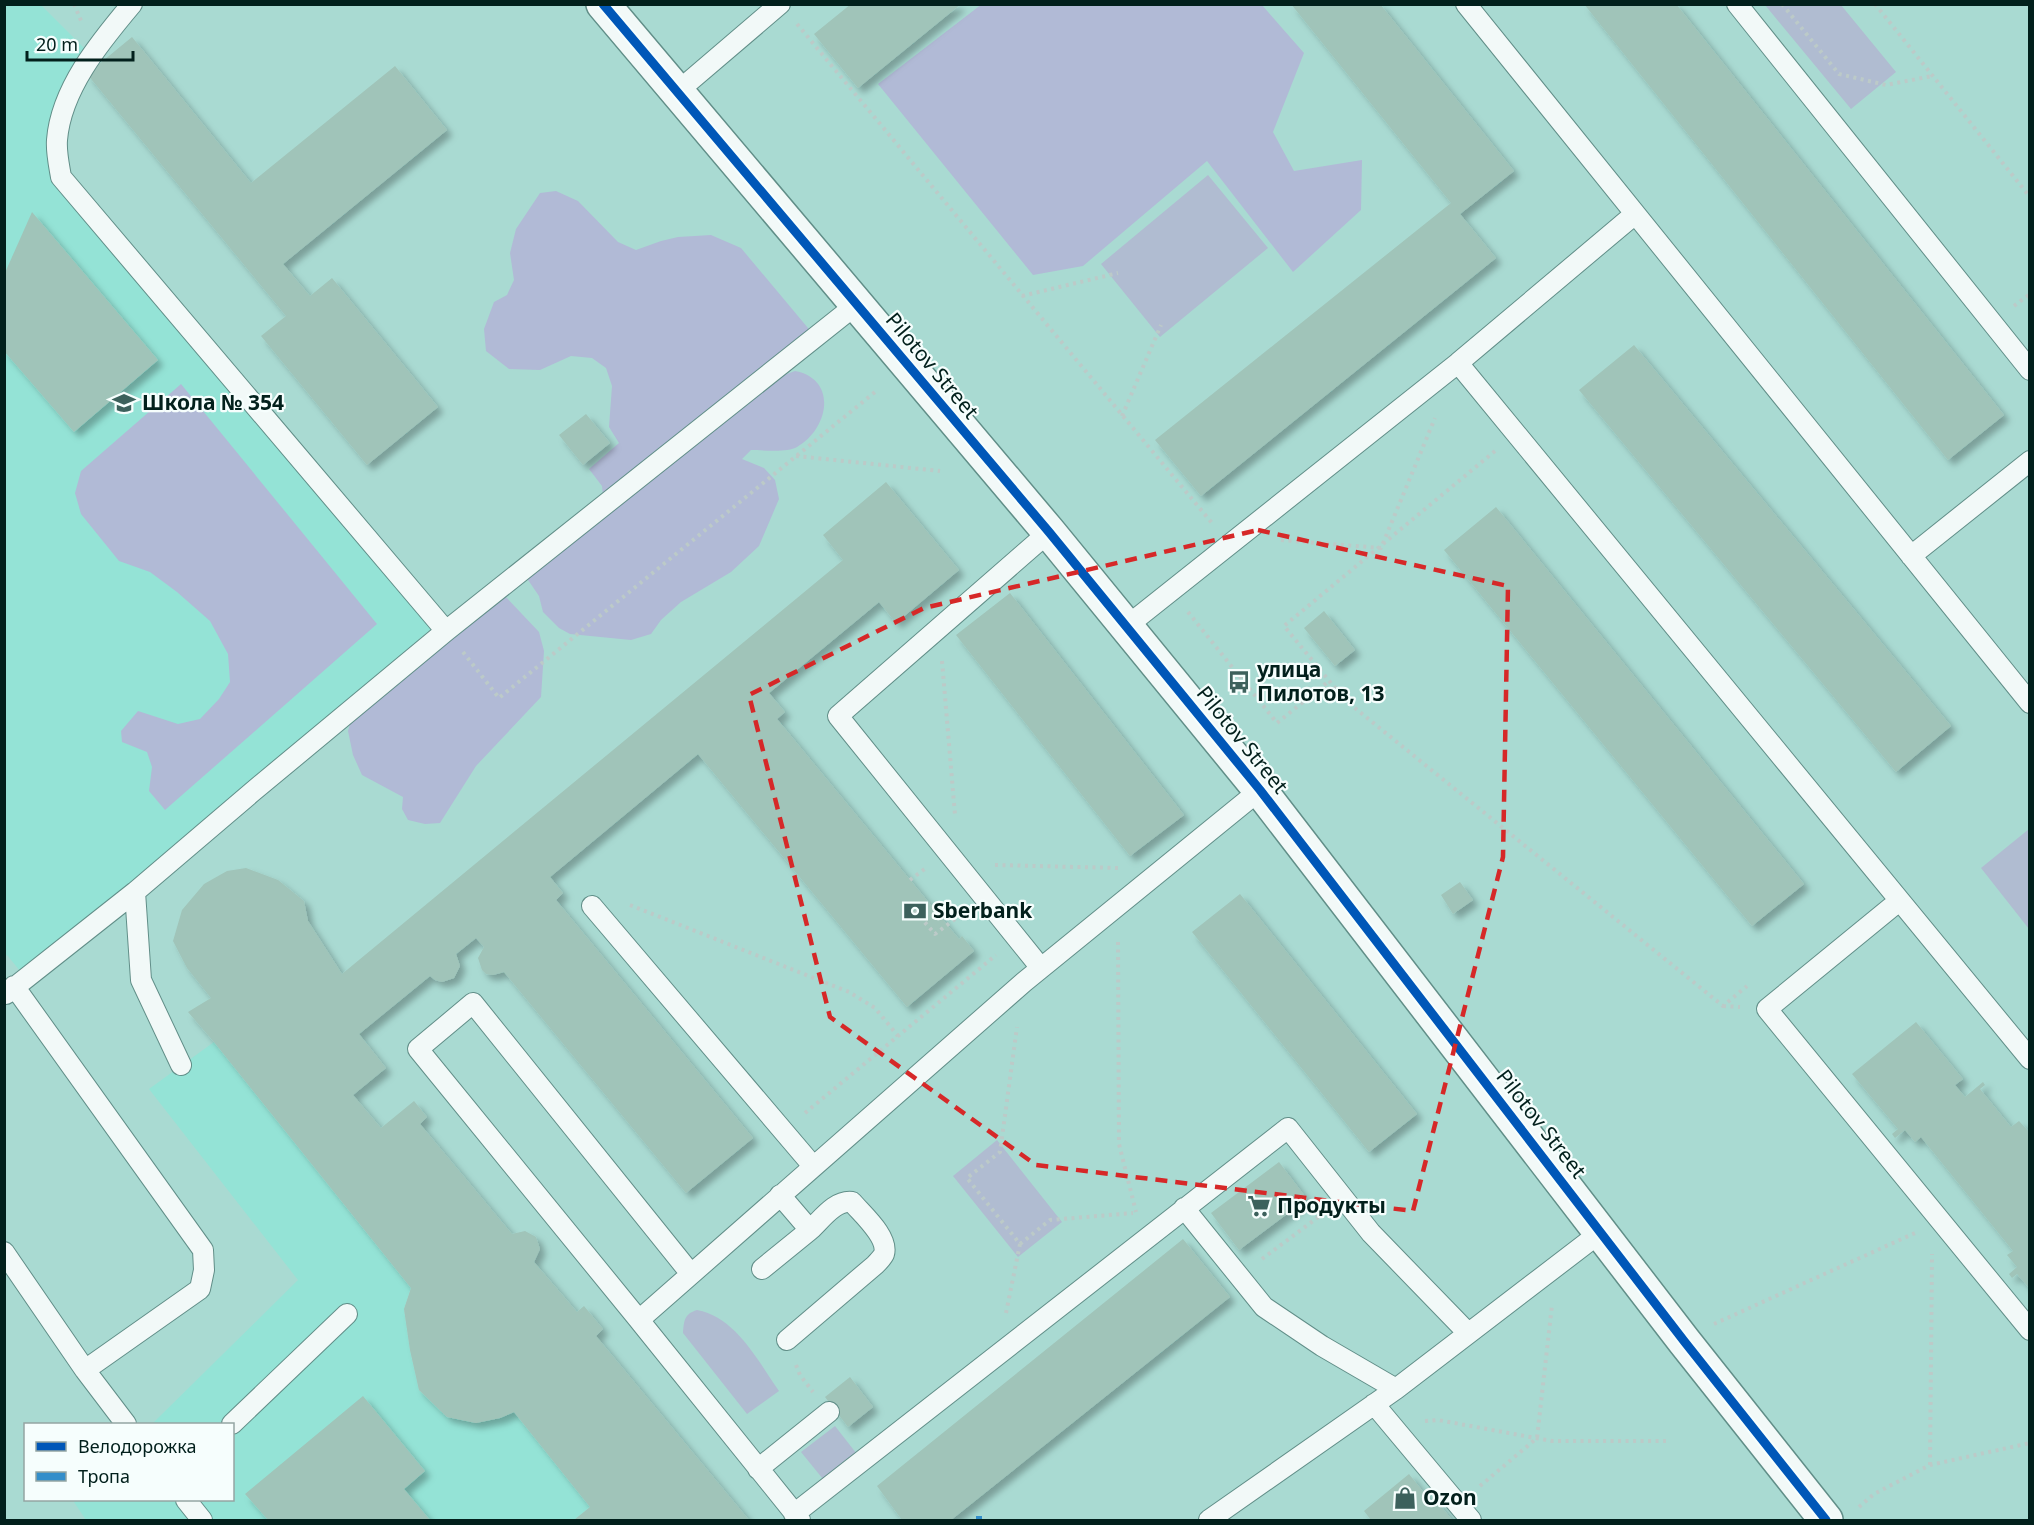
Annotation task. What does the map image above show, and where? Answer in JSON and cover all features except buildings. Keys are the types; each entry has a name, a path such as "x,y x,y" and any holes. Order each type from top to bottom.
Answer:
{"street":[{"name":"Pilotov Street","path":"615,9 677,92 1127,626 1260,790 1601,1232 1839,1517"}],"lane":[{"path":"132,4 84,66 63,111 57,141 61,177 446,631"},
{"path":"677,92 780,4"},
{"path":"1466,4 2030,703"},
{"path":"1737,4 2030,370"},
{"path":"1127,626 1458,363 1635,214"},
{"path":"85,1370 200,1289 204,1270 203,1250 9,991 135,892 446,631 857,304"},
{"path":"1458,363 2030,1059"},
{"path":"1911,556 2030,461"},
{"path":"1041,968 838,716 1049,532"},
{"path":"639,1320 1041,968 1260,790"},
{"path":"135,892 141,980 181,1065"},
{"path":"1899,901 1767,1009 2030,1330"},
{"path":"592,906 813,1166"},
{"path":"691,1274 473,1003 418,1049 797,1517 1184,1208 1288,1128 1371,1233 1468,1333"},
{"path":"780,1195 810,1230"},
{"path":"762,1269 838,1204 845,1201 852,1202 881,1236 885,1245 883,1255 875,1265 787,1340"},
{"path":"1184,1208 1264,1307 1331,1351 1396,1389"},
{"path":"1209,1521 1396,1389 1601,1232"},
{"path":"4,1252 125,1423"},
{"path":"234,1423 347,1314"},
{"path":"1374,1404 1471,1521"},
{"path":"758,1469 829,1412"},
{"path":"187,1501 202,1521"}],"path":[{"path":"1782,4 1839,74 1886,85 1932,76"},
{"path":"1875,4 2030,197"},
{"path":"796,22 1218,531"},
{"path":"1022,296 1118,273"},
{"path":"1122,416 1161,325"},
{"path":"446,631 499,698 875,392"},
{"path":"1380,548 1438,411"},
{"path":"1502,446 1284,626 1345,700 1723,1006 1751,984"},
{"path":"795,456 940,471"},
{"path":"1274,539 1380,548"},
{"path":"1171,591 1277,723 1329,681"},
{"path":"942,657 955,821"},
{"path":"991,865 1123,868"},
{"path":"915,911 935,934 984,896"},
{"path":"592,906 629,904 849,992 875,1008 898,1036"},
{"path":"783,1131 1017,937"},
{"path":"1004,1322 1020,1244 1050,1220 1136,1213 1119,1144 1118,937"},
{"path":"1017,1027 1000,1152 967,1178 1020,1244"},
{"path":"1239,1276 1343,1198"},
{"path":"1714,1324 1921,1230"},
{"path":"1930,1465 1932,1248"},
{"path":"1458,1505 1537,1438 1553,1298"},
{"path":"1391,1424 1438,1420 1552,1441 1666,1441"},
{"path":"1839,1517 1874,1494 1930,1465 2030,1443"}],"highlighted area":[{"path":"1258,530 1508,586 1503,857 1413,1211 1036,1165 830,1017 749,695 924,608"}],"shaded area":[{"name":"Школа № 354","path":"40,4 86,50 55,177 432,628 25,977 7,955 5,956 4,5"},
{"path":"982,4 1262,5 1304,53 1273,132 1294,171 1362,160 1361,210 1293,272 1207,161 1083,266 1033,275 878,84"},
{"path":"1765,5 1841,5 1896,72 1851,109"},
{"path":"1208,175 1268,248 1160,337 1101,264"},
{"path":"556,191 578,201 618,242 636,250 678,237 711,235 741,248 813,334 603,496 602,486 589,469 619,443 609,427 612,386 606,368 592,358 571,356 540,370 509,369 486,351 484,329 494,302 507,295 514,280 510,253 516,229 540,193"},
{"path":"795,371 809,376 818,384 823,394 822,417 808,439 797,447 781,451 751,450 742,459 764,468 775,480 779,499 759,546 731,572 681,602 661,620 651,634 631,640 570,634 559,628 543,612 539,596 526,577 773,379"},
{"path":"181,384 377,624 165,810 149,791 152,767 147,752 122,742 121,731 138,711 178,724 200,719 219,699 230,682 228,654 210,621 177,592 150,572 119,561 81,514 75,493 81,471"},
{"path":"504,595 539,632 544,651 541,697 476,766 440,823 425,824 408,820 402,809 403,797 362,775 353,755 348,731 352,717"},
{"path":"2029,829 2029,929 1981,868"},
{"path":"214,1042 411,1288 404,1309 419,1390 447,1417 476,1423 500,1418 514,1412 590,1507 574,1520 86,1520 76,1501 234,1501 234,1423 153,1423 298,1280 149,1089"},
{"path":"997,1140 1062,1222 1018,1257 953,1176"},
{"path":"697,1310 711,1314 735,1331 779,1391 747,1414 683,1333 685,1318"},
{"path":"835,1426 860,1458 827,1484 801,1452"}],"marked path":[{"path":"976,1520 982,1520"}],"cycle path":[{"path":"603,4 1049,532 1260,790 1684,1341 1826,1520"}],"place":[{"name":"Школа № 354","path":"124,403"},
{"name":"улица Пилотов, 13","path":"1239,682"},
{"name":"Sberbank","path":"915,911"},
{"name":"Продукты","path":"1259,1206"},
{"name":"Ozon","path":"1405,1498"}]}
